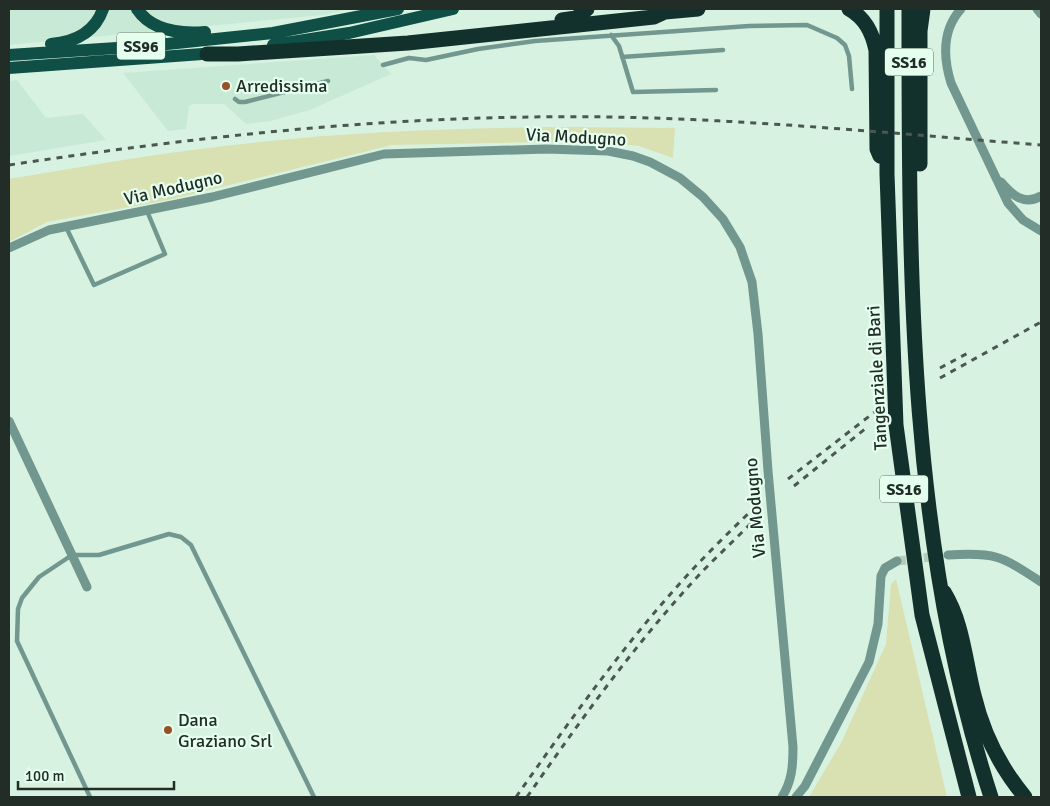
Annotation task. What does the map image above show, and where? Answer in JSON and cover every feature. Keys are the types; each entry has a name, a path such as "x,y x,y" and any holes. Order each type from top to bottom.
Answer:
{"highway":[{"path":"530,31 576,18 587,9"},
{"path":"648,9 665,12 698,9"},
{"path":"849,9 866,24 874,37 882,112"},
{"name":"Tangenziale di Bari","path":"887,9 882,112 887,174 896,425 922,615 969,797"},
{"name":"SS16","path":"909,9 914,116 920,181 910,216 918,415 939,584 961,687 991,797"},
{"path":"914,116 923,9"},
{"path":"207,54 306,51 409,51 530,31 654,17 665,12"},
{"path":"939,584 955,610 983,728 996,756 1025,797"}],"main road":[{"path":"9,47 65,43 80,38 91,28 103,9"},
{"path":"138,9 152,23 178,32 273,33"},
{"name":"SS96","path":"9,55 148,46 273,33 398,9"},
{"name":"SS96","path":"9,68 207,54 349,33 453,9"}],"street":[{"path":"960,9 947,34 946,66 951,83 1008,203 1024,220 1041,231"},
{"path":"1037,9 1041,14"},
{"name":"Via Modugno","path":"9,248 49,230 65,226 230,193 362,158 394,153 546,149 618,152 650,162 680,178 698,193 723,219 733,234 746,263 754,295 793,747 794,767 788,787 782,797"},
{"path":"996,176 1012,195 1027,201 1041,196"},
{"path":"9,421 88,587"},
{"path":"948,555 990,554 1011,562 1041,582"},
{"path":"796,797 806,786 869,662 878,624 881,576 885,568 897,561"}],"lane":[{"path":"383,64 409,51 426,60 526,42 611,35 807,25 837,38 845,45 849,56 852,89"},
{"path":"611,35 619,46 632,92 716,90"},
{"path":"622,57 723,50"},
{"path":"235,98 239,102 245,102 328,81"},
{"path":"65,226 94,286 165,254 147,211"},
{"path":"90,797 17,641 16,624 22,598 38,577 63,563 72,555 99,555 169,534 181,537 191,545 314,797"}],"shaded area":[{"path":"9,9 351,9 323,15 9,45"},
{"path":"374,55 391,74 310,110 271,121 246,124 224,104 193,104 189,106 186,129 168,131 123,73"},
{"path":"17,80 46,118 83,114 106,140 9,156 9,81"},
{"path":"480,128 675,128 673,158 639,146 597,141 392,145 168,200 47,222 9,242 9,179 198,149 267,141"},
{"path":"896,579 947,797 809,797 841,743 886,644 891,584"}],"tunnel":[{"path":"897,561 940,556"}],"railway":[{"path":"9,165 269,132 400,122 532,117 659,118 723,121 1041,145"},
{"path":"940,378 1041,322"},
{"path":"940,368 968,353"},
{"path":"788,479 876,411"},
{"path":"794,486 865,429"},
{"path":"516,797 622,652 693,569 749,513"},
{"path":"527,797 630,656 675,601 755,519"}],"place":[{"name":"Arredissima","path":"226,86"},
{"name":"Dana Graziano Srl","path":"168,730"}]}
